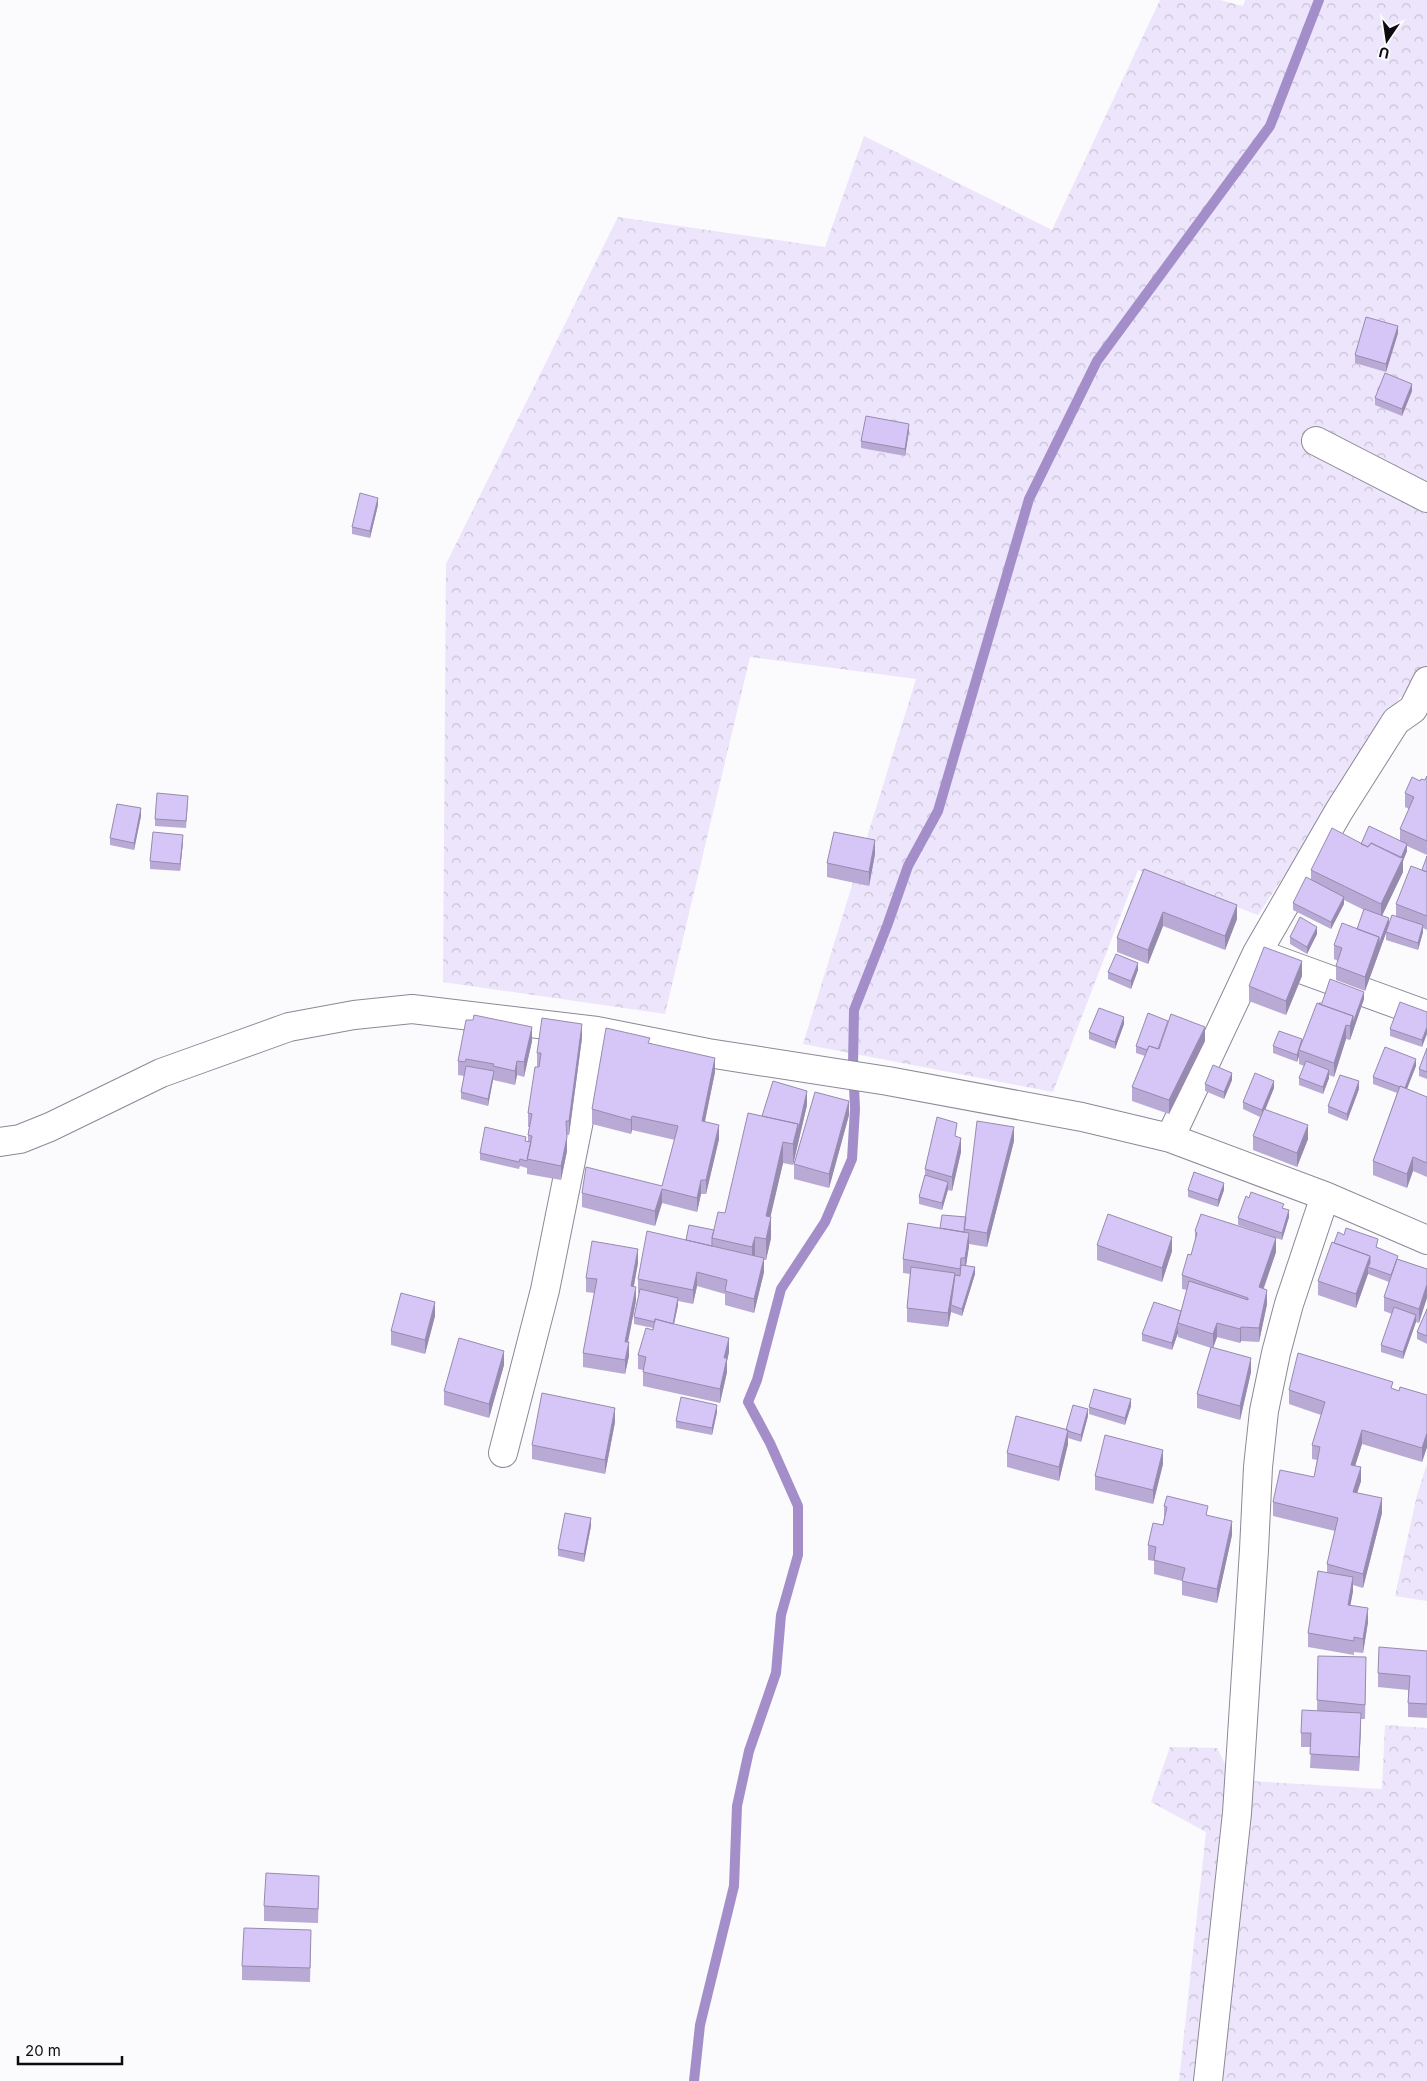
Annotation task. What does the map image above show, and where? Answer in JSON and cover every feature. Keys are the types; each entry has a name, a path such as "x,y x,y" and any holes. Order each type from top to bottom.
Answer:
{"street":[{"path":"1316,441 1427,498"},
{"path":"1170,1138 1257,953 1339,811 1396,722 1413,709 1427,681"},
{"path":"1257,953 1427,1016"},
{"path":"0,1142 20,1139 50,1127 161,1073 289,1027 354,1015 412,1010 598,1031 708,1054 888,1081 1082,1117 1170,1138 1325,1196 1427,1240"},
{"path":"504,1453 545,1290 598,1031"},
{"path":"1208,2081 1237,1813 1258,1467 1264,1411 1276,1353 1289,1304 1325,1196"}],"green space":[{"path":"1160,0 1220,0 1243,6 1245,0 1427,0 1427,706 1400,697 1354,771 1258,915 1138,870 1053,1092 803,1044 916,679 750,657 665,1014 443,982 446,564 618,217 825,247 864,136 1052,230"},
{"path":"1427,1464 1427,1601 1395,1596 1417,1495"},
{"path":"1385,1725 1427,1728 1427,2081 1179,2081 1206,1832 1151,1802 1170,1747 1217,1748 1233,1780 1382,1789"}],"building":[{"path":"1366,317 1398,326 1386,364 1355,355"},
{"path":"1385,373 1412,384 1402,409 1375,398"},
{"path":"866,416 909,424 905,449 861,441"},
{"path":"360,493 378,498 370,531 352,527"},
{"path":"1427,776 1427,841 1400,829 1414,797 1405,793 1412,777 1420,781 1421,779 1425,780"},
{"path":"157,793 188,796 186,821 155,819"},
{"path":"117,804 141,808 134,843 110,838"},
{"path":"1369,826 1407,844 1401,858 1371,843 1368,847 1361,844"},
{"path":"1332,828 1368,847 1371,843 1403,858 1381,904 1311,870"},
{"path":"153,832 183,835 180,864 150,861"},
{"path":"834,832 875,840 869,872 827,863"},
{"path":"1427,856 1427,872 1422,870"},
{"path":"1411,866 1427,872 1427,916 1396,904"},
{"path":"1144,869 1237,905 1225,936 1163,912 1148,950 1117,938"},
{"path":"1306,877 1344,897 1331,922 1293,903"},
{"path":"1364,909 1389,918 1379,944 1379,937 1357,929"},
{"path":"1392,915 1423,925 1418,943 1386,932"},
{"path":"1300,917 1317,927 1307,947 1290,937"},
{"path":"1342,923 1379,937 1365,977 1336,966 1342,948 1334,945"},
{"path":"1264,947 1302,961 1286,1001 1249,986"},
{"path":"1116,954 1138,963 1131,981 1108,972"},
{"path":"1330,979 1364,992 1353,1023 1353,1016 1319,1004 1322,1003"},
{"path":"1400,1002 1427,1012 1427,1027 1422,1040 1390,1029"},
{"path":"1317,1003 1353,1016 1350,1026 1346,1025 1334,1063 1299,1050"},
{"path":"1099,1008 1124,1017 1115,1042 1089,1032"},
{"path":"1148,1013 1168,1021 1158,1049 1149,1046 1147,1050 1136,1046"},
{"path":"1171,1014 1205,1027 1169,1100 1132,1087 1149,1046 1159,1049"},
{"path":"474,1015 532,1027 524,1062 517,1061 515,1071 493,1066 494,1064 466,1059 465,1062 458,1061 466,1020 473,1020"},
{"path":"542,1018 582,1024 569,1121 566,1121 567,1137 561,1166 527,1159 532,1136 528,1135 532,1114 528,1113 535,1067 539,1067 541,1053 537,1053"},
{"path":"606,1028 650,1038 648,1043 715,1058 702,1121 719,1125 706,1180 701,1180 697,1198 662,1189 655,1211 582,1193 586,1167 662,1186 678,1126 632,1116 631,1120 592,1109"},
{"path":"1279,1031 1302,1039 1297,1055 1273,1046"},
{"path":"1385,1047 1416,1059 1405,1088 1373,1077"},
{"path":"1427,1048 1427,1072 1419,1069"},
{"path":"1306,1061 1329,1070 1323,1087 1299,1078"},
{"path":"1213,1065 1232,1073 1224,1092 1205,1084"},
{"path":"466,1066 494,1071 488,1099 461,1092"},
{"path":"1255,1073 1274,1081 1262,1110 1243,1102"},
{"path":"1340,1075 1359,1081 1347,1114 1328,1106"},
{"path":"773,1081 807,1091 798,1131 798,1124 762,1116"},
{"path":"1400,1086 1427,1097 1427,1163 1413,1157 1407,1174 1373,1161"},
{"path":"815,1092 849,1101 829,1174 794,1164"},
{"path":"1264,1109 1308,1125 1297,1153 1253,1136"},
{"path":"748,1113 798,1124 793,1144 783,1142 766,1216 771,1217 766,1239 755,1237 752,1247 712,1238 718,1212 725,1213"},
{"path":"937,1117 957,1123 955,1136 961,1138 952,1177 925,1169"},
{"path":"977,1121 1014,1127 987,1233 964,1229"},
{"path":"485,1127 526,1137 525,1141 531,1142 527,1161 520,1159 519,1162 480,1153"},
{"path":"1194,1172 1224,1183 1218,1200 1188,1190"},
{"path":"925,1175 948,1182 942,1203 919,1197"},
{"path":"1251,1192 1284,1204 1282,1208 1289,1210 1282,1233 1238,1218 1246,1196 1249,1198"},
{"path":"1108,1214 1172,1237 1162,1268 1097,1245"},
{"path":"1201,1214 1276,1238 1259,1287 1267,1290 1259,1328 1241,1327 1240,1329 1217,1323 1213,1334 1178,1323 1189,1281 1248,1300 1248,1298 1182,1275 1188,1254 1191,1255 1197,1233 1195,1231"},
{"path":"942,1215 966,1217 964,1232 940,1228"},
{"path":"908,1223 969,1233 965,1258 961,1258 960,1269 903,1259"},
{"path":"689,1225 714,1230 712,1246 686,1240"},
{"path":"1346,1228 1378,1239 1376,1247 1398,1256 1391,1275 1368,1267 1370,1256 1334,1243 1338,1232 1344,1235"},
{"path":"647,1231 764,1258 754,1299 725,1291 727,1280 697,1272 693,1290 638,1279"},
{"path":"592,1241 638,1249 631,1286 636,1287 625,1342 629,1342 625,1360 583,1353 597,1279 586,1278"},
{"path":"1332,1242 1370,1256 1356,1294 1318,1281"},
{"path":"1397,1259 1427,1269 1427,1284 1419,1309 1384,1297"},
{"path":"961,1265 975,1267 962,1309 951,1305 955,1275 960,1276"},
{"path":"911,1267 955,1273 948,1313 907,1308"},
{"path":"640,1289 678,1298 673,1324 655,1319 655,1322 634,1317"},
{"path":"401,1293 435,1302 425,1340 391,1331"},
{"path":"1154,1302 1181,1311 1172,1343 1142,1334"},
{"path":"1394,1307 1416,1315 1403,1352 1381,1345"},
{"path":"1427,1309 1427,1336 1417,1332"},
{"path":"655,1319 729,1338 724,1358 727,1358 720,1389 643,1372 646,1357 638,1355 646,1328 653,1330"},
{"path":"459,1338 504,1351 489,1404 444,1391"},
{"path":"1211,1347 1251,1358 1240,1406 1197,1394"},
{"path":"1298,1353 1393,1382 1391,1388 1399,1391 1400,1387 1427,1395 1427,1433 1422,1448 1362,1430 1351,1465 1361,1467 1353,1492 1382,1498 1363,1574 1327,1564 1338,1518 1273,1502 1280,1470 1314,1477 1320,1447 1312,1445 1325,1402 1289,1390"},
{"path":"1094,1389 1131,1399 1125,1418 1089,1407"},
{"path":"542,1393 615,1408 605,1460 532,1445"},
{"path":"681,1397 717,1405 712,1428 676,1421"},
{"path":"1073,1405 1088,1409 1081,1435 1066,1430"},
{"path":"1016,1416 1068,1430 1059,1467 1007,1453"},
{"path":"1105,1435 1163,1450 1153,1490 1095,1476"},
{"path":"1167,1496 1208,1506 1206,1515 1232,1521 1217,1589 1182,1581 1185,1568 1154,1560 1156,1547 1148,1545 1153,1523 1163,1525 1167,1507 1164,1506"},
{"path":"565,1513 591,1518 584,1554 558,1549"},
{"path":"1318,1571 1353,1577 1348,1605 1368,1608 1363,1639 1354,1637 1354,1641 1308,1633"},
{"path":"1379,1647 1427,1651 1427,1704 1408,1703 1410,1676 1378,1673"},
{"path":"1318,1656 1366,1657 1365,1705 1317,1700"},
{"path":"1302,1710 1361,1713 1359,1757 1310,1754 1311,1733 1301,1733"},
{"path":"266,1873 319,1876 318,1909 264,1906"},
{"path":"244,1928 311,1930 310,1968 242,1966"}],"waterway":[{"path":"694,2081 700,2025 734,1886 737,1806 749,1751 776,1673 781,1615 798,1555 798,1506 770,1443 748,1402 757,1380 781,1289 825,1222 852,1159 855,1109 853,1064 854,1010 908,866 938,811 1029,499 1097,361 1270,126 1319,0"}]}
